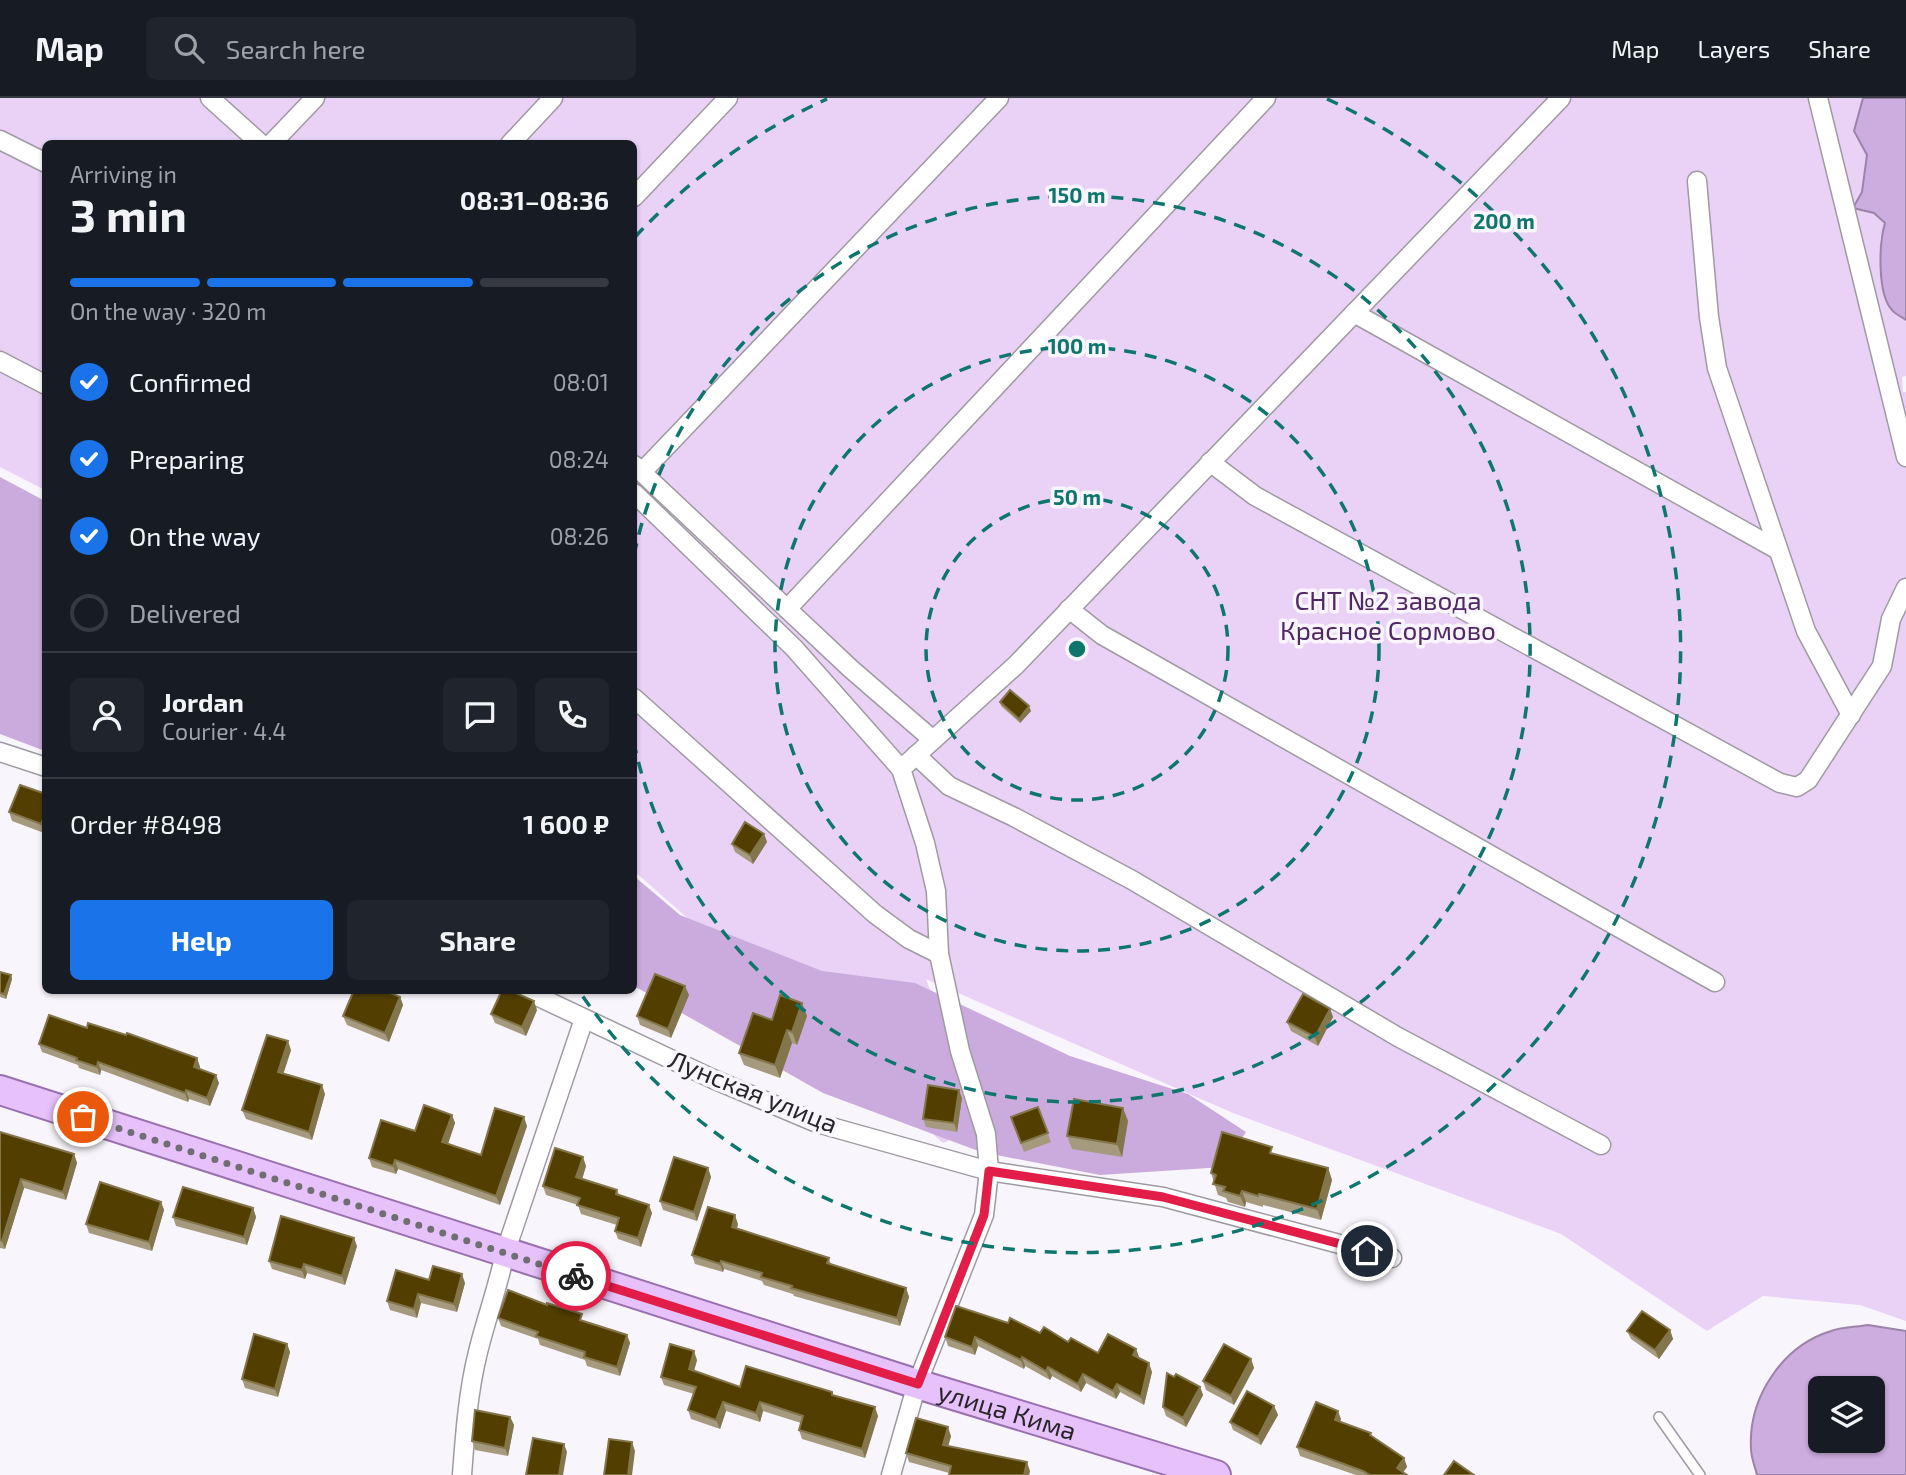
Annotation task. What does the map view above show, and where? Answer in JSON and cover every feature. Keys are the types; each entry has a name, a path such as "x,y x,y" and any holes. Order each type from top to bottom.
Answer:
{"main road":[{"name":"улица Кима","path":"0,1090 918,1384 1216,1475"}],"street":[{"path":"210,98 257,140"},
{"path":"275,140 315,98"},
{"path":"514,140 553,98"},
{"path":"637,194 729,98"},
{"path":"933,740 851,669 638,468 999,98"},
{"path":"788,609 1266,98"},
{"path":"901,769 1016,664 1561,98"},
{"path":"1818,98 1906,457"},
{"path":"0,140 42,161"},
{"path":"1697,181 1709,317 1717,368 1806,631 1851,715"},
{"path":"1354,313 1778,551"},
{"path":"0,361 42,383"},
{"path":"1210,462 1255,496 1780,783 1797,787 1808,780 1882,666 1891,619 1906,588"},
{"path":"637,496 794,648 901,769 925,843 936,891 939,954 960,1051 986,1134 989,1171 984,1215 918,1384 891,1475"},
{"path":"1069,609 1102,635 1715,982"},
{"path":"637,701 874,914 909,939 939,954"},
{"path":"0,752 42,766"},
{"path":"916,755 948,786 1014,817 1132,880 1398,1037 1601,1145"},
{"name":"Лунская улица","path":"532,994 713,1079 817,1123 989,1171 1163,1197 1392,1258"},
{"path":"462,1475 465,1432 477,1354 499,1284 505,1253 584,1019"}],"lane":[{"path":"1659,1417 1700,1475"}],"green space":[{"name":"СНТ №2 завода Красное Сормово","path":"0,98 1863,98 1854,131 1867,155 1862,192 1853,208 1874,213 1885,223 1880,239 1892,311 1906,320 1906,376 1902,377 1903,392 1906,392 1906,1321 1860,1305 1763,1296 1707,1331 1561,1234 1233,1113 926,979 983,1125 943,1143 637,874 637,140 42,140 42,488 0,467"}],"shaded area":[{"path":"1863,98 1906,98 1906,320 1892,310 1884,292 1881,243 1885,223 1874,213 1853,208 1862,192 1867,155 1854,131"},
{"path":"0,477 42,499 42,750 0,734"},
{"path":"637,879 680,915 822,971 915,983 1070,1056 1188,1094 1246,1132 1224,1167 1100,1175 981,1152 823,1093 637,988"},
{"path":"1868,1325 1906,1331 1906,1475 1757,1475 1751,1452 1752,1430 1762,1393 1783,1361 1813,1338 1835,1330"}],"building":[{"path":"1010,690 1029,706 1019,719 1000,702"},
{"path":"20,785 42,793 41,824 9,812"},
{"path":"745,822 764,834 750,855 732,844"},
{"path":"0,972 11,975 4,994 0,993"},
{"path":"655,974 685,986 668,1029 637,1016"},
{"path":"352,994 393,994 400,997 385,1033 343,1016"},
{"path":"500,994 518,994 534,1001 522,1027 491,1014"},
{"path":"1303,994 1330,1009 1315,1037 1287,1022"},
{"path":"780,995 802,1003 792,1032 787,1030 775,1065 739,1053 753,1013 772,1020"},
{"path":"49,1015 87,1028 88,1023 126,1035 127,1033 197,1058 194,1067 216,1075 207,1098 186,1090 185,1093 98,1062 97,1067 39,1044"},
{"path":"267,1035 288,1041 278,1072 322,1085 309,1132 242,1110"},
{"path":"928,1085 959,1090 954,1123 923,1119"},
{"path":"1074,1099 1123,1108 1117,1144 1067,1136"},
{"path":"424,1105 452,1115 442,1142 481,1155 495,1108 524,1117 496,1196 395,1160 393,1166 369,1158 381,1120 415,1131"},
{"path":"1038,1107 1048,1133 1021,1143 1011,1117"},
{"path":"0,1132 74,1154 63,1192 21,1179 2,1241 0,1240"},
{"path":"1222,1132 1272,1147 1270,1153 1328,1168 1317,1209 1242,1191 1240,1196 1223,1191 1225,1187 1213,1184 1216,1175 1211,1173"},
{"path":"555,1148 583,1157 576,1177 617,1190 616,1194 649,1205 638,1238 615,1231 619,1218 577,1205 580,1198 543,1186"},
{"path":"674,1157 708,1168 694,1212 660,1201"},
{"path":"100,1182 161,1202 149,1242 86,1224"},
{"path":"183,1187 253,1208 244,1237 173,1217"},
{"path":"708,1207 735,1215 732,1227 829,1258 827,1263 906,1288 897,1318 791,1288 792,1286 761,1277 762,1273 692,1255"},
{"path":"281,1216 354,1238 342,1276 304,1264 302,1270 269,1261"},
{"path":"433,1266 462,1274 454,1304 418,1294 414,1309 387,1301 396,1270 429,1280"},
{"path":"508,1290 547,1305 582,1314 580,1320 627,1335 617,1367 584,1357 585,1352 536,1336 538,1332 498,1318"},
{"path":"956,1306 1008,1323 1010,1318 1040,1333 1044,1327 1068,1342 1071,1338 1098,1353 1108,1334 1136,1349 1133,1355 1149,1363 1141,1397 1117,1384 1113,1391 1083,1374 1078,1384 1048,1367 1046,1371 1022,1357 1021,1360 975,1337 972,1347 945,1337"},
{"path":"1642,1311 1670,1330 1655,1350 1627,1331"},
{"path":"254,1334 287,1344 275,1389 242,1379"},
{"path":"670,1344 694,1351 689,1369 740,1387 746,1366 875,1407 862,1449 799,1430 803,1416 760,1402 756,1413 723,1402 716,1420 688,1410 696,1387 661,1377"},
{"path":"1224,1344 1251,1359 1231,1396 1203,1381"},
{"path":"1167,1373 1174,1377 1176,1374 1200,1387 1183,1418 1163,1407"},
{"path":"1247,1391 1274,1406 1258,1437 1230,1422"},
{"path":"1316,1402 1338,1411 1335,1420 1371,1433 1370,1435 1404,1458 1397,1468 1407,1475 1370,1475 1297,1447"},
{"path":"475,1410 510,1417 505,1448 472,1441"},
{"path":"916,1418 948,1427 943,1445 1027,1462 1024,1475 949,1475 951,1466 906,1453"},
{"path":"533,1438 564,1444 559,1475 526,1475"},
{"path":"609,1439 632,1442 628,1475 604,1475"},
{"path":"1454,1461 1474,1475 1444,1475"}],"way so far":[{"path":"83,1117 576,1276"}],"route":[{"path":"576,1276 918,1384 984,1215 989,1171 1163,1197 1367,1251"}]}
